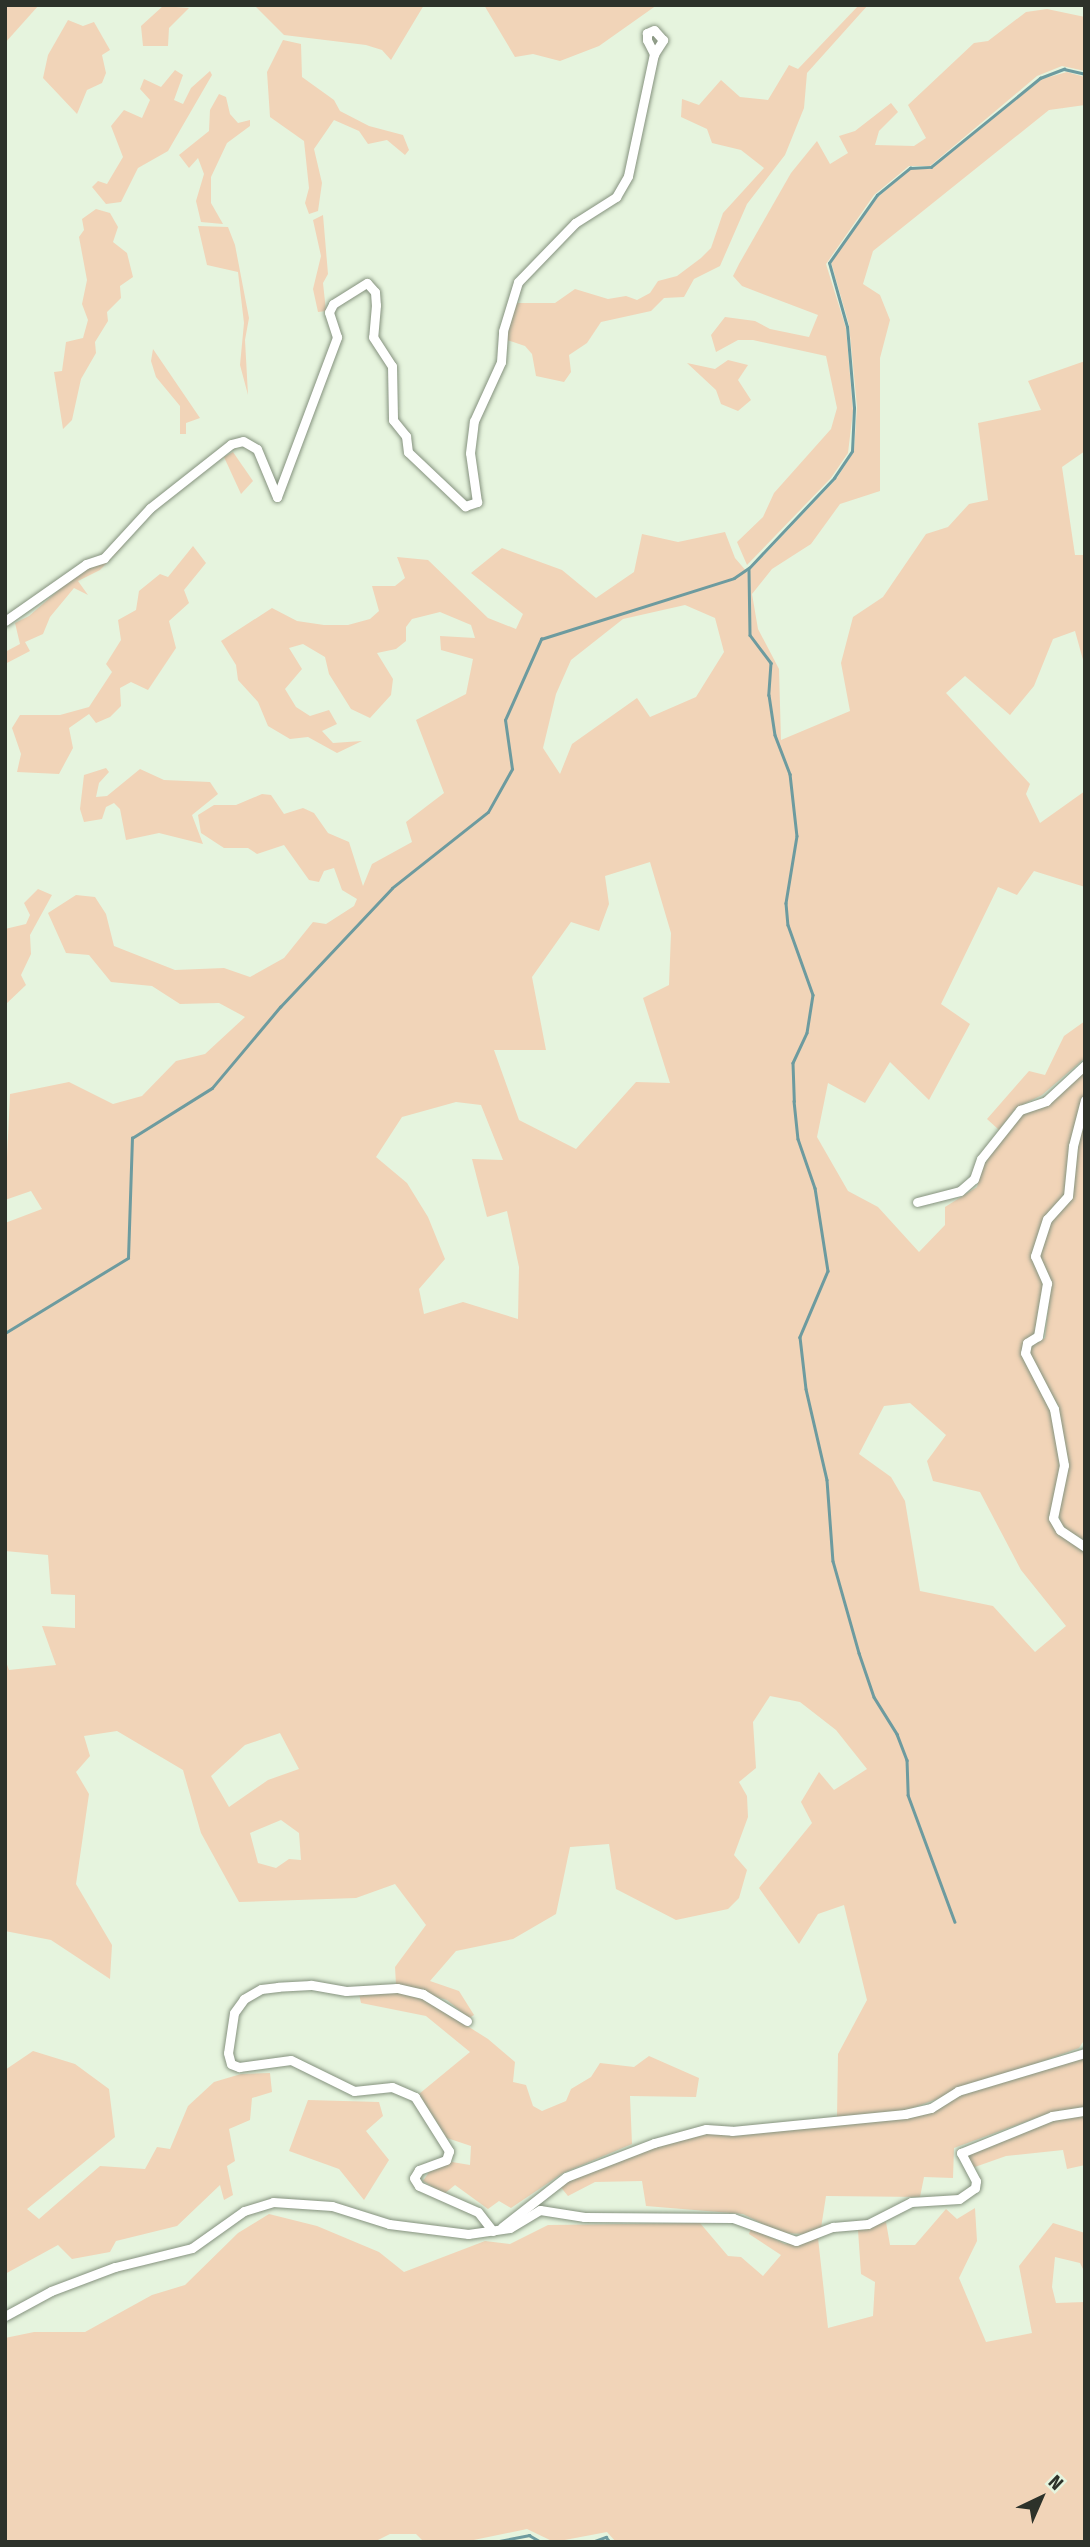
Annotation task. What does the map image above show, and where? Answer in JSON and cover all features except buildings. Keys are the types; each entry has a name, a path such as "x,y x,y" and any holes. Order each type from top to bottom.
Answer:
{"street":[{"path":"5,621 113,551 150,508 231,444 243,441 257,449 277,497 337,337 329,312 333,304 367,283 375,292 373,337 392,366 393,420 406,436 408,452 465,506 477,502 470,453 474,421 501,362 503,331 518,282 575,223 616,197 628,176 654,54"},
{"path":"917,1202 960,1191 974,1180 981,1159 1020,1110 1046,1101 1085,1065"},
{"path":"1085,1100 1073,1146 1068,1196 1047,1219 1035,1256 1047,1283 1038,1336 1027,1343 1026,1353 1054,1409 1063,1465 1053,1518 1060,1530 1085,1547"},
{"path":"467,2021 423,1994 397,1988 346,1991 311,1985 261,1989 244,1999 234,2013 228,2053 231,2064 239,2067 291,2060 354,2091 392,2087 415,2097 449,2151 446,2160 419,2170 414,2178 419,2186 478,2213 498,2229"},
{"path":"498,2229 566,2177 654,2143 706,2129 732,2131 905,2114 931,2108 958,2091 1085,2053"},
{"path":"5,2316 51,2291 115,2267 192,2248 244,2211 274,2202 332,2206 390,2224 468,2234 498,2229 551,2210 584,2217 733,2218 796,2241 833,2227 868,2224 912,2202 959,2199 975,2188 976,2181 961,2153 1052,2116 1085,2111"}],"shaded area":[{"path":"5,5 39,5 5,43"},
{"path":"254,5 424,5 391,60 382,50 366,45 284,35"},
{"path":"484,5 657,5 599,46 560,61 533,54 515,57"},
{"path":"859,5 868,5 807,73 804,108 785,155 747,204 720,266 694,279 684,297 664,298 651,311 601,322 587,343 569,355 571,372 564,382 536,376 532,354 525,346 504,339 517,303 555,303 575,289 608,299 626,296 637,300 650,293 658,281 677,276 711,248 723,213 764,168 741,150 712,143 707,129 681,117 682,99 699,105 721,80 740,97 768,100 789,65 798,69"},
{"path":"163,6 189,8 169,28 168,46 143,46 141,26"},
{"path":"1047,9 1085,17 1085,71 1062,66 1037,76 930,166 909,166 874,195 826,264 846,328 853,411 848,453 831,478 747,565 737,542 763,517 774,493 831,429 837,408 826,356 753,340 738,340 716,352 711,335 725,317 755,321 770,329 809,337 818,315 742,286 733,276 739,264 791,173 817,141 830,164 848,153 839,136 855,131 891,103 898,112 879,131 875,145 914,146 926,138 908,105 974,43 988,41 1026,12"},
{"path":"68,20 83,26 94,22 110,50 102,55 106,73 102,83 87,90 77,114 43,78 48,55"},
{"path":"283,40 301,44 302,77 334,100 340,111 369,126 403,135 409,150 405,155 387,140 368,144 359,131 334,120 314,149 322,183 318,211 309,214 305,203 309,188 304,141 270,117 267,72"},
{"path":"175,70 183,75 174,100 183,104 191,88 210,71 212,75 168,151 138,168 121,202 106,204 92,187 98,181 107,184 123,157 111,126 124,110 142,118 150,100 140,89 144,79 161,87"},
{"path":"1067,72 1085,77 1085,105 1049,110 873,251 863,284 880,295 890,320 880,358 880,491 840,504 811,544 772,569 752,594 758,629 779,669 781,740 850,711 841,663 853,617 883,597 926,534 948,527 969,504 988,500 978,423 1041,410 1028,381 1085,361 1085,451 1062,467 1075,555 1085,555 1085,667 1075,631 1053,639 1034,686 1010,715 965,676 946,693 1030,784 1026,794 1040,823 1085,791 1085,887 1034,871 1017,895 998,887 941,1004 970,1024 929,1100 890,1062 865,1103 828,1083 817,1137 848,1191 878,1207 919,1252 945,1225 945,1207 977,1187 983,1166 1022,1112 1085,1069 1085,1096 1069,1146 1065,1196 1044,1218 1031,1256 1044,1284 1034,1336 1025,1341 1052,1411 1060,1467 1054,1506 1059,1534 1085,1550 1085,2039 1079,2048 904,2111 837,2117 838,2054 867,2000 844,1905 818,1914 799,1944 759,1888 812,1823 801,1802 819,1772 834,1790 867,1769 836,1730 800,1702 770,1696 753,1722 756,1768 739,1782 747,1796 748,1817 734,1855 747,1870 739,1898 728,1909 676,1920 616,1889 609,1844 570,1847 556,1914 513,1939 456,1951 430,1981 459,1991 474,2015 469,2018 447,2000 396,1985 395,1967 426,1925 395,1884 356,1898 239,1902 201,1833 183,1770 117,1731 84,1736 90,1756 76,1772 89,1794 76,1884 112,1945 110,1979 51,1940 5,1931 5,1659 9,1670 56,1665 42,1626 75,1628 75,1595 51,1594 48,1555 5,1551 5,1223 42,1209 31,1191 5,1200 10,1094 69,1082 113,1104 142,1096 176,1061 205,1054 245,1017 219,1003 180,1004 152,986 111,982 89,955 66,953 48,913 76,895 95,897 106,914 114,946 175,970 224,968 250,977 284,958 313,922 326,924 354,906 357,899 342,890 334,868 324,871 319,882 309,880 284,845 257,854 248,848 224,848 201,833 198,815 214,805 236,805 262,794 271,795 284,814 303,808 314,813 328,833 349,842 363,886 372,864 412,842 406,822 444,793 416,720 466,694 473,659 441,650 440,636 475,638 471,625 440,612 412,619 406,627 406,641 396,649 377,653 393,679 391,695 370,718 351,709 329,674 325,657 303,644 289,648 302,669 285,689 296,707 310,716 329,710 337,724 322,731 333,743 362,741 337,753 308,737 290,739 268,726 258,702 238,680 236,665 221,641 272,608 297,621 324,625 348,625 370,619 379,611 372,586 395,586 405,578 397,557 428,560 488,618 516,629 523,614 471,573 502,548 562,570 596,598 634,572 642,534 678,542 725,532 735,558 747,572 837,478 854,451 857,407 849,325 831,262 878,197 911,169 931,169 1042,79","holes":["685,605 715,618 724,652 696,697 650,717 637,698 572,744 560,774 543,748 556,694 571,660 623,619","650,862 671,933 669,985 643,998 670,1083 636,1082 576,1149 519,1120 494,1050 546,1050 532,977 571,922 599,931 609,904 605,876","456,1102 481,1105 503,1160 472,1159 487,1217 507,1211 519,1267 518,1319 463,1302 424,1314 419,1289 445,1259 428,1217 407,1183 376,1157 402,1117","910,1403 946,1435 927,1461 933,1481 980,1492 1021,1570 1066,1626 1035,1652 993,1606 920,1591 905,1501 891,1477 859,1454 884,1406","280,1733 299,1769 268,1780 229,1807 211,1776 245,1745","281,1820 299,1833 301,1860 289,1859 276,1868 258,1863 250,1833"]},
{"path":"219,94 226,97 230,114 238,123 250,120 250,126 227,143 211,177 211,203 223,224 201,222 196,201 204,174 198,158 189,168 179,155 209,131 210,110"},
{"path":"96,209 110,213 118,227 113,242 127,253 133,277 120,286 121,298 107,312 108,321 95,342 96,353 81,379 72,420 63,429 54,372 62,371 66,342 83,338 88,320 82,304 87,280 79,237 84,230 82,219"},
{"path":"323,215 328,274 323,283 326,311 318,312 313,289 321,256 313,220"},
{"path":"198,226 228,227 235,245 249,318 245,340 248,395 240,365 244,323 238,272 207,265"},
{"path":"153,349 200,418 186,423 186,434 180,434 180,406 156,377 151,361"},
{"path":"728,360 748,365 738,380 751,400 738,411 721,404 716,390 687,363 715,369"},
{"path":"233,452 253,481 241,494 224,457"},
{"path":"124,545 100,570 78,581 88,595 74,588 50,617 43,634 25,642 30,651 5,664 5,652 20,644 15,623 29,616 84,568"},
{"path":"193,546 206,563 184,590 189,603 169,621 176,648 148,690 131,682 120,688 121,706 110,717 96,723 89,714 69,728 73,748 59,774 17,772 21,754 12,728 20,715 60,715 89,707 112,672 106,664 121,640 118,620 136,610 139,591 160,574 168,577"},
{"path":"106,768 109,772 99,783 96,797 107,796 140,769 164,780 210,782 218,794 192,815 203,844 159,833 126,840 120,809 114,803 106,807 102,819 84,822 80,809 84,775"},
{"path":"38,889 52,895 30,935 31,954 21,975 26,985 5,1005 5,929 26,924 30,915 24,903"},
{"path":"1085,1021 1085,1058 1042,1095 1016,1108 999,1130 987,1119 1029,1071 1045,1075 1064,1036"},
{"path":"1085,1106 1085,1541 1063,1527 1059,1516 1059,1407 1029,1357 1031,1346 1045,1338 1051,1283 1039,1255 1051,1222 1070,1196"},
{"path":"400,1992 423,1998 488,2039 515,2062 513,2082 526,2085 533,2106 542,2111 566,2101 571,2089 591,2077 600,2063 634,2067 649,2056 699,2078 696,2097 630,2096 632,2144 563,2173 511,2208 499,2201 488,2209 455,2185 444,2194 423,2181 429,2172 452,2162 470,2165 471,2146 447,2138 419,2094 470,2052 426,2016 361,2003 359,1994"},
{"path":"33,2051 75,2064 109,2089 115,2137 27,2209 39,2219 100,2166 145,2169 157,2147 170,2149 188,2106 214,2082 241,2074 270,2073 272,2092 252,2098 250,2120 229,2129 235,2161 227,2166 233,2195 224,2200 220,2185 177,2226 116,2241 110,2252 72,2259 58,2245 5,2274 5,2070"},
{"path":"1085,2057 1085,2107 1049,2113 954,2148 953,2178 924,2177 920,2197 826,2196 821,2228 805,2234 781,2233 743,2214 646,2206 642,2181 595,2182 568,2196 559,2185 636,2151 706,2130 734,2136 933,2112 962,2094"},
{"path":"308,2100 379,2102 383,2116 366,2131 389,2160 364,2200 339,2169 289,2151"},
{"path":"1085,2114 1085,2165 1067,2169 1063,2150 1006,2156 972,2168 966,2162 967,2154 1053,2118"},
{"path":"975,2208 977,2241 959,2278 986,2342 1032,2333 1019,2266 1053,2223 1085,2233 1085,2273 1080,2263 1055,2257 1052,2287 1056,2303 1085,2302 1085,2542 616,2542 607,2532 554,2542 527,2529 464,2542 424,2542 416,2534 390,2534 374,2542 5,2542 5,2338 34,2332 85,2332 152,2295 185,2285 238,2233 269,2214 317,2226 379,2252 404,2272 485,2241 510,2244 548,2225 700,2223 728,2256 741,2257 763,2276 781,2255 749,2234 751,2228 785,2244 818,2238 828,2328 873,2316 875,2282 861,2274 858,2230 886,2222 890,2245 915,2245 946,2209 957,2219"}],"waterway":[{"path":"5,1333 128,1258 132,1138 212,1088 280,1007 392,888 488,812 512,769 505,720 541,639 734,578 749,568 834,478 852,451 854,408 847,327 829,263 877,195 910,168 931,167 1040,78 1064,69 1085,74"},
{"path":"749,570 750,635 771,663 769,695 775,735 790,774 797,836 786,903 788,925 813,995 807,1033 793,1063 794,1101 798,1139 815,1188 828,1271 800,1337 806,1389 827,1480 833,1561 874,1697 897,1734 907,1760 908,1795 955,1922"},
{"path":"494,2542 529,2535 541,2542"},
{"path":"592,2542 606,2537 610,2542"},
{"path":"391,2542 417,2542"}]}
